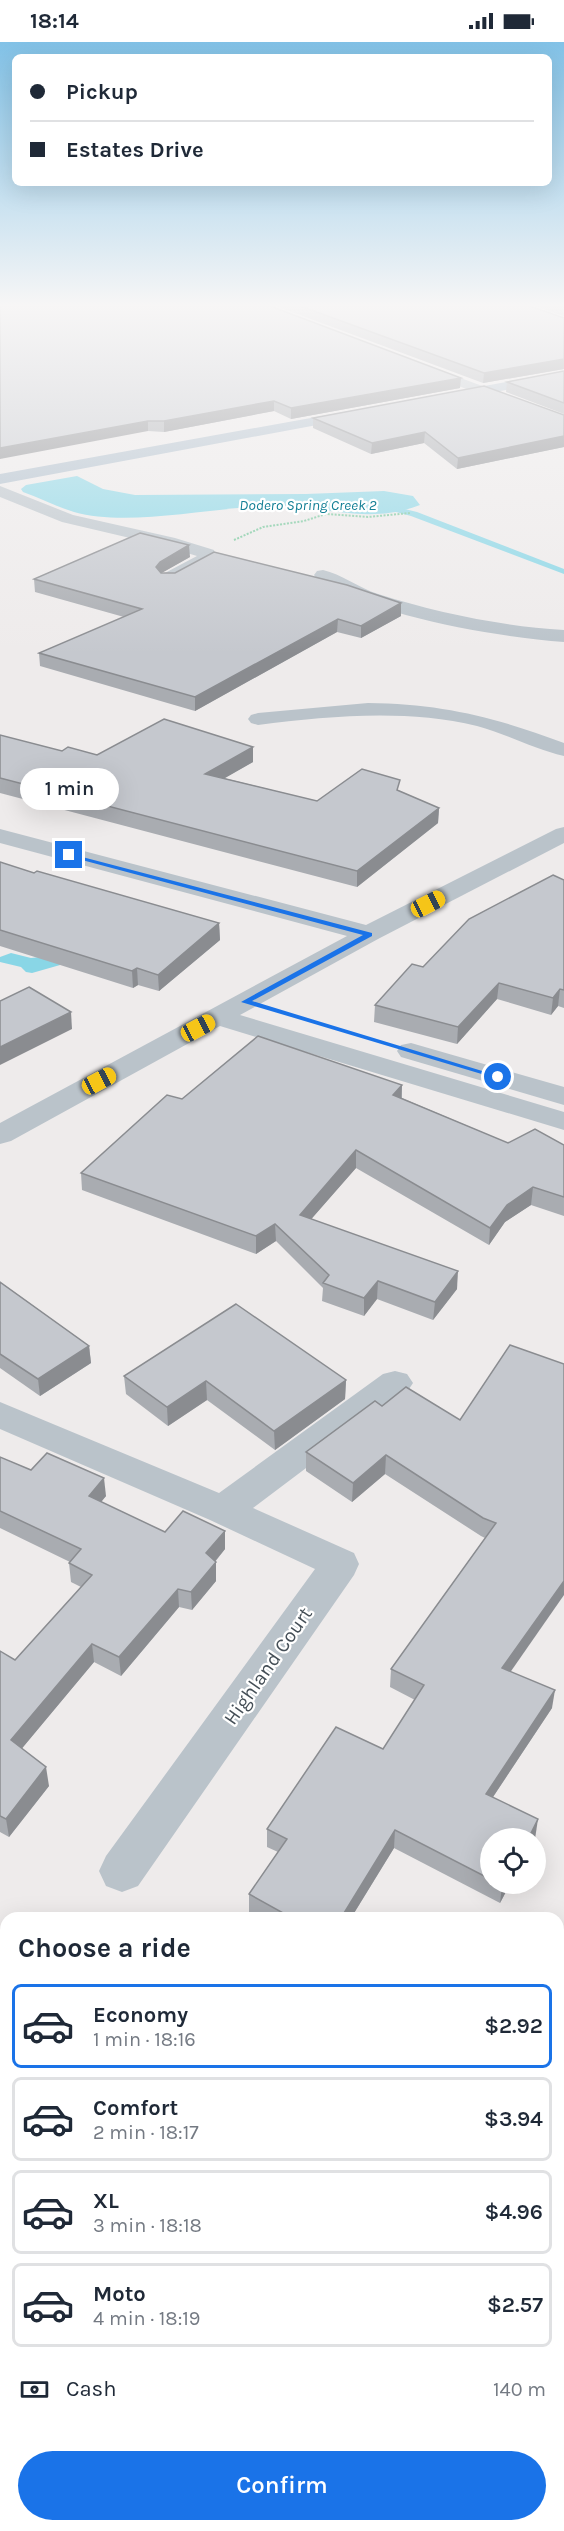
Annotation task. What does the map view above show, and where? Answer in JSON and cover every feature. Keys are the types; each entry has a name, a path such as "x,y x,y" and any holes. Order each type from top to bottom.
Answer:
{"main road":[{"path":"0,479 311,422"}],"street":[{"path":"0,491 68,519 196,549 207,554 207,558 168,579"},
{"path":"323,575 341,588 440,617 509,632 564,636"},
{"path":"258,719 349,708 438,713 499,726 564,750"},
{"path":"0,836 369,934"},
{"path":"0,1135 369,934 558,843"},
{"path":"245,1002 564,1096"},
{"path":"218,1017 564,1121"},
{"path":"223,1510 395,1383"},
{"name":"Highland Court","path":"0,1415 223,1510 340,1564 122,1871"}],"path":[{"path":"196,549 216,546 263,527 304,521 326,514 368,517 410,513"}],"water":[{"path":"77,476 103,489 135,495 384,491 413,496 420,505 383,514 275,506 121,518 74,512 23,492 21,489 26,485"},
{"path":"11,953 31,958 51,956 61,959 60,965 32,973 26,972 21,967 0,962 0,957"}],"building":[{"path":"0,422 142,422 0,448"},
{"path":"323,422 564,422 564,436 458,458 425,432 372,443"},
{"path":"140,533 189,545 160,562 156,567 161,573 175,573 214,552 347,585 401,603 361,626 338,619 195,697 39,653 142,609 34,579"},
{"path":"164,719 253,747 205,774 317,801 362,769 400,780 397,790 439,808 357,871 0,778 0,735 62,751 68,747 97,755"},
{"path":"0,862 219,923 158,975 137,968 132,971 0,930"},
{"path":"553,875 564,880 564,990 560,989 553,998 499,983 458,1027 375,1005 412,964 423,967 469,919"},
{"path":"29,987 71,1012 0,1047 0,1001"},
{"path":"258,1036 402,1085 393,1095 508,1143 535,1129 564,1145 564,1197 533,1187 507,1205 490,1228 356,1150 300,1215 458,1271 435,1302 378,1281 364,1298 323,1283 329,1275 275,1224 256,1236 81,1173 167,1095 182,1099"},
{"path":"0,1282 89,1346 38,1379 0,1354"},
{"path":"236,1304 346,1380 274,1431 206,1381 167,1407 124,1376"},
{"path":"510,1345 564,1364 564,1581 502,1668 555,1690 486,1794 538,1819 534,1828 480,1828 480,1874 395,1830 345,1912 281,1912 249,1894 287,1839 267,1829 336,1727 383,1749 424,1685 391,1669 496,1523 483,1518 386,1455 353,1483 306,1452 375,1401 382,1406 406,1387 460,1420"},
{"path":"47,1453 104,1478 89,1496 165,1532 183,1511 225,1531 206,1553 216,1562 191,1592 178,1589 119,1657 92,1644 11,1740 46,1767 6,1819 0,1816 0,1651 15,1660 92,1575 69,1563 81,1549 0,1511 0,1457 31,1470"}],"waterway":[{"name":"Dodero Spring Creek 2","path":"384,506 414,514 564,572"}],"route":[{"path":"69,855 369,934 245,1002 498,1077"}]}
